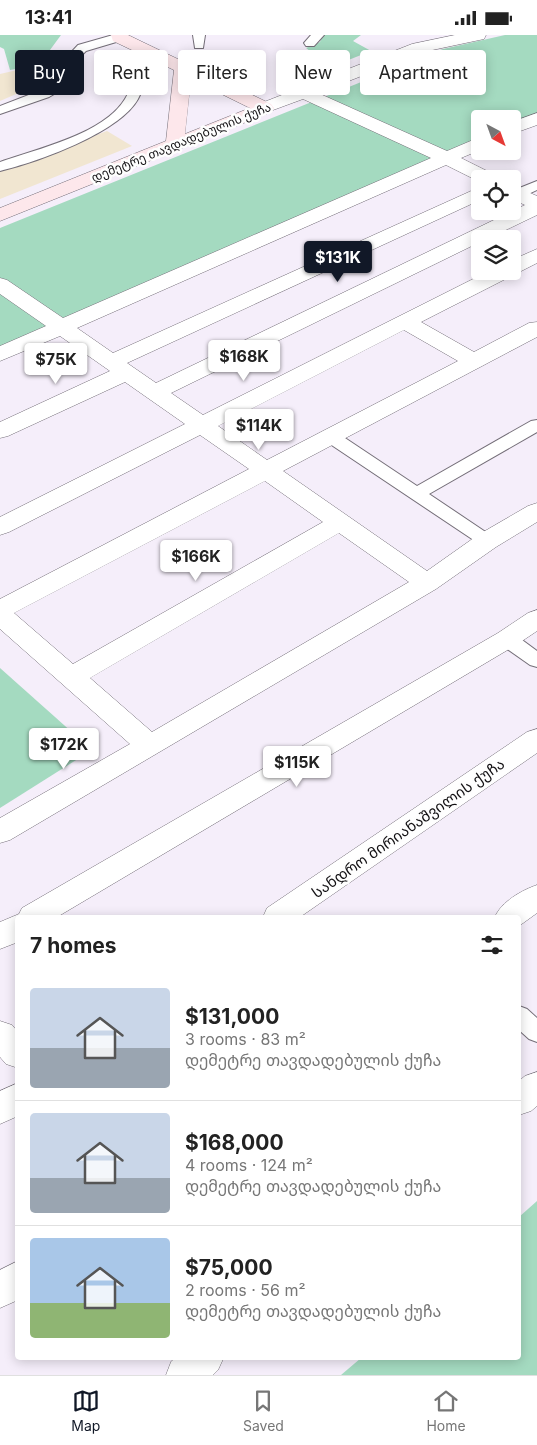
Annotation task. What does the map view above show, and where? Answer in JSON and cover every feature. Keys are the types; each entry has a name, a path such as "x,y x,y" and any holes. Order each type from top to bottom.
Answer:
{"street":[{"name":"დემეტრე თავდადებულის ქუჩა","path":"350,75 418,48 478,35"},
{"path":"119,36 142,50"},
{"path":"175,145 180,95"},
{"path":"238,95 265,108"},
{"name":"დემეტრე თავდადებულის ქუჩა","path":"0,215 298,95"},
{"path":"307,95 471,170"},
{"path":"521,125 537,118"},
{"path":"0,355 471,147"},
{"path":"521,196 537,205"},
{"path":"0,431 119,367 471,197"},
{"path":"154,392 537,205"},
{"path":"521,263 537,255"},
{"path":"0,527 487,280"},
{"path":"0,284 427,583"},
{"path":"405,322 474,361"},
{"path":"0,610 537,328"},
{"path":"0,832 427,583 487,541 537,511"},
{"path":"71,677 340,522"},
{"path":"0,615 150,746"},
{"path":"35,915 507,639 537,619"},
{"name":"სანდრო მირიანაშვილის ქუჩა","path":"281,915 537,739"},
{"path":"513,915 537,897"},
{"path":"0,937 15,928"},
{"path":"0,1035 15,1051"},
{"path":"521,1099 537,1086"},
{"path":"0,1109 15,1099"},
{"path":"0,1291 15,1280"},
{"path":"184,1375 202,1360"}],"lane":[{"path":"0,110 44,94 56,87 66,63 82,48 119,36"},
{"path":"0,167 89,134 119,116 133,95"},
{"path":"521,191 537,185"},
{"path":"417,494 537,425"},
{"path":"330,436 487,541"},
{"path":"507,639 537,660"},
{"path":"521,1018 537,1033"}],"shaded area":[{"path":"15,71 15,95 0,101 0,74"},
{"path":"107,131 132,146 0,199 0,171"}],"green space":[{"path":"0,35 61,35 50,50 15,50 15,69 10,70 4,49 0,47"},
{"path":"322,35 361,35 353,41 369,50 360,50 360,55 350,59 350,50 309,50 306,48 320,42"},
{"path":"505,35 537,35 537,116 521,123 521,110 471,110 471,144 0,351 0,228 329,95 350,95 350,87 360,83 360,95 486,95 486,50 441,50"},
{"path":"0,668 92,750 0,808"},
{"path":"537,1201 537,1375 341,1375 359,1360 521,1360 521,1215"}]}
